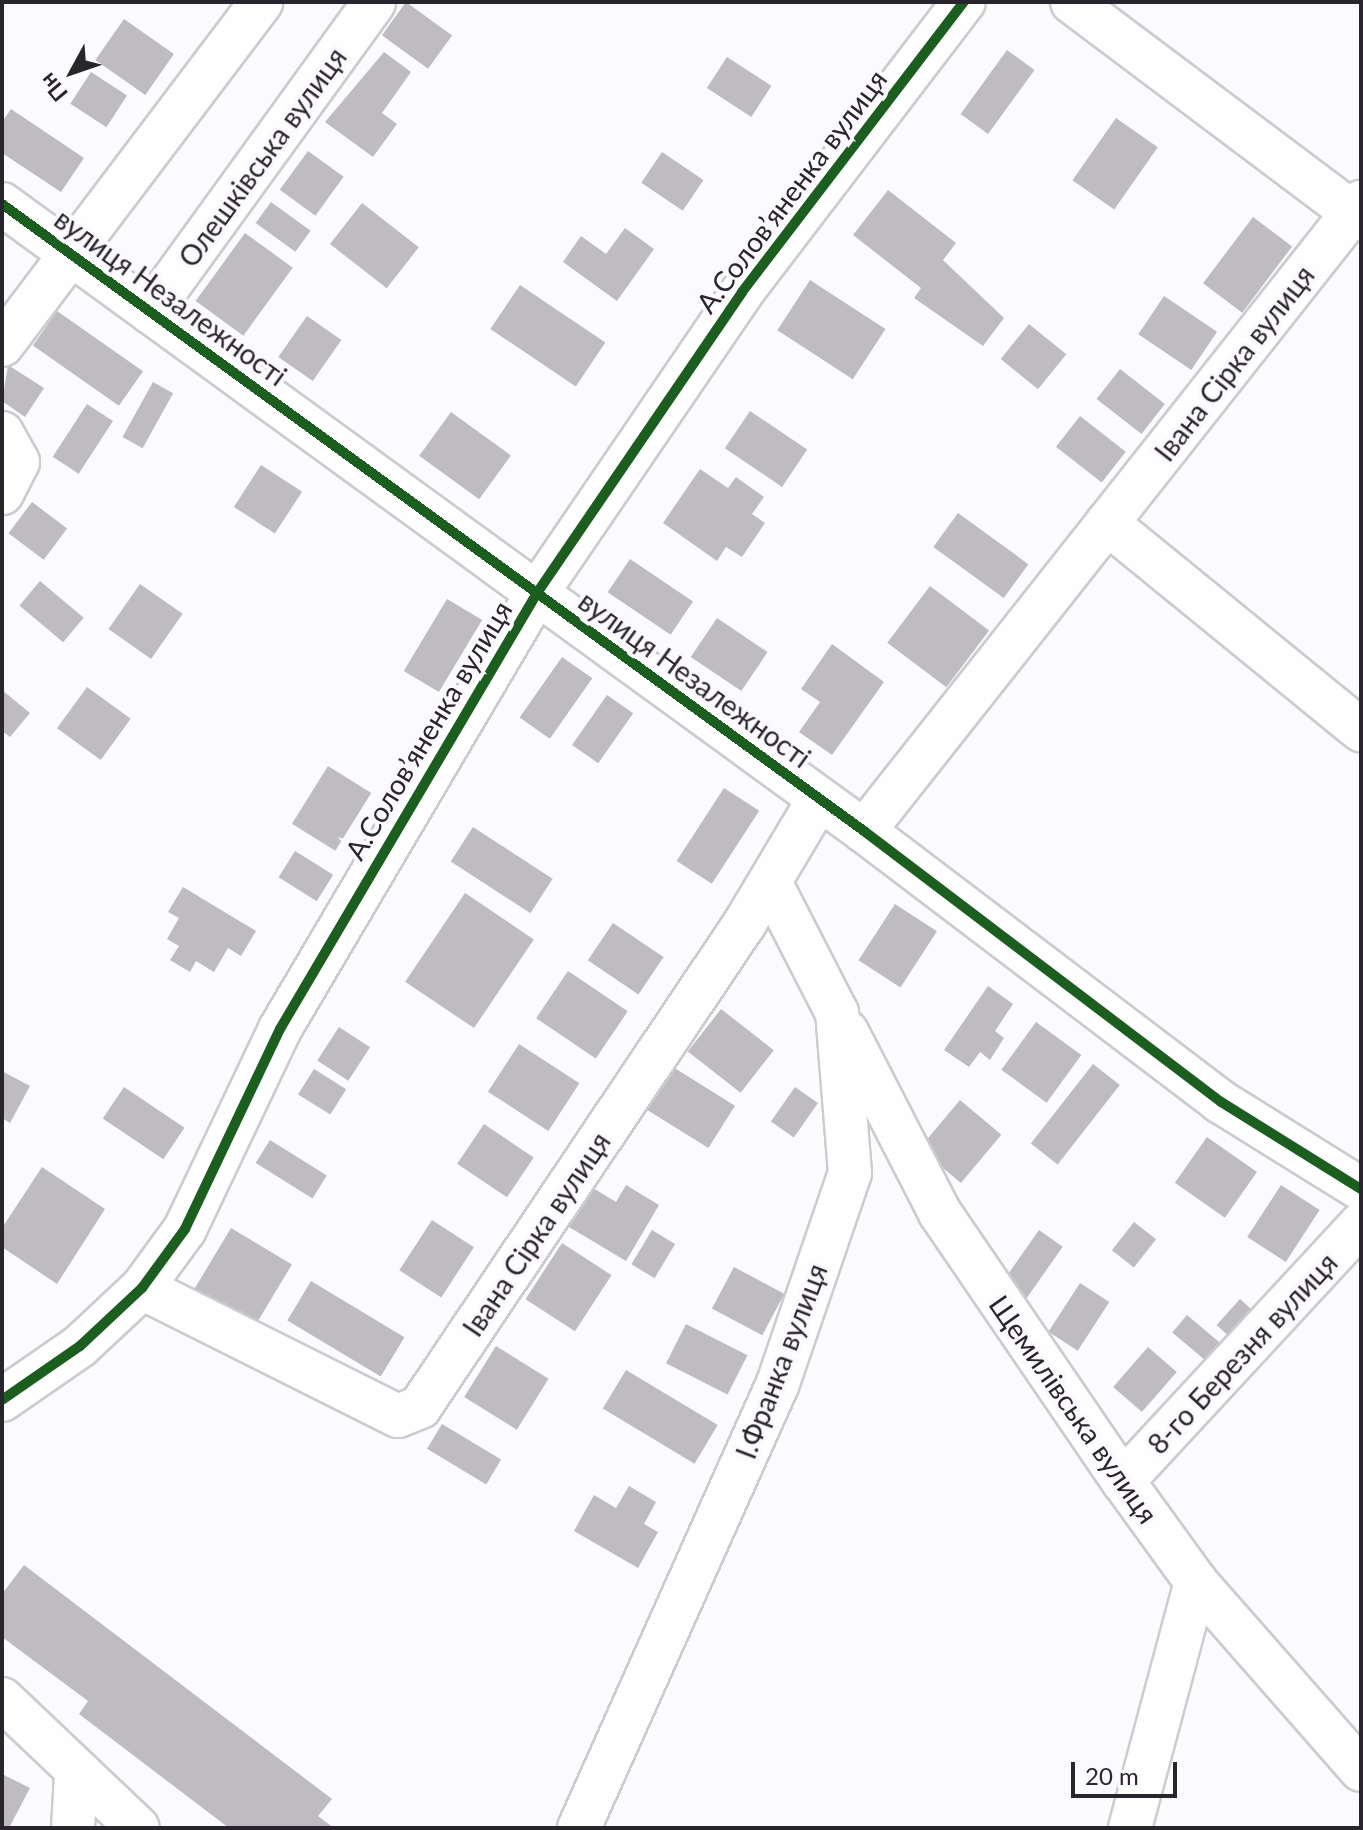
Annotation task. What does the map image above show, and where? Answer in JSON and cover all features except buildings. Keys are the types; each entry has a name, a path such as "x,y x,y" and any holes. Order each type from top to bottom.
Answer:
{"street":[{"path":"2,345 261,2"},
{"name":"Олешківська вулиця","path":"150,312 374,2"},
{"name":"А.Солов’яненка вулиця","path":"2,1400 80,1346 142,1288 185,1229 280,1029 537,593 742,292 964,2"},
{"path":"1072,2 1358,211"},
{"name":"вулиця Незалежності","path":"2,204 864,831 1221,1102 1361,1189"},
{"name":"Івана Сірка вулиця","path":"864,831 1358,211"},
{"path":"2,433 18,462 2,493"},
{"path":"1107,523 1361,730"},
{"name":"Івана Сірка вулиця","path":"142,1288 398,1416 420,1407 770,882 819,799"},
{"name":"І.Франка вулиця","path":"579,1828 777,1386 850,1173 837,1013 770,882"},
{"name":"Щемилівська вулиця","path":"837,1013 940,1213 1123,1481 1196,1582 1361,1770"},
{"name":"8-го Березня вулиця","path":"1123,1481 1361,1224"},
{"path":"1130,1828 1196,1582"},
{"path":"2,1699 76,1774 138,1828"},
{"path":"73,1828 76,1774"}],"cycle path":[{"path":"2,1400 80,1346 142,1288 185,1229 280,1029 537,593 742,292 964,2"},
{"path":"2,204 864,831 1221,1102 1361,1189"}]}
